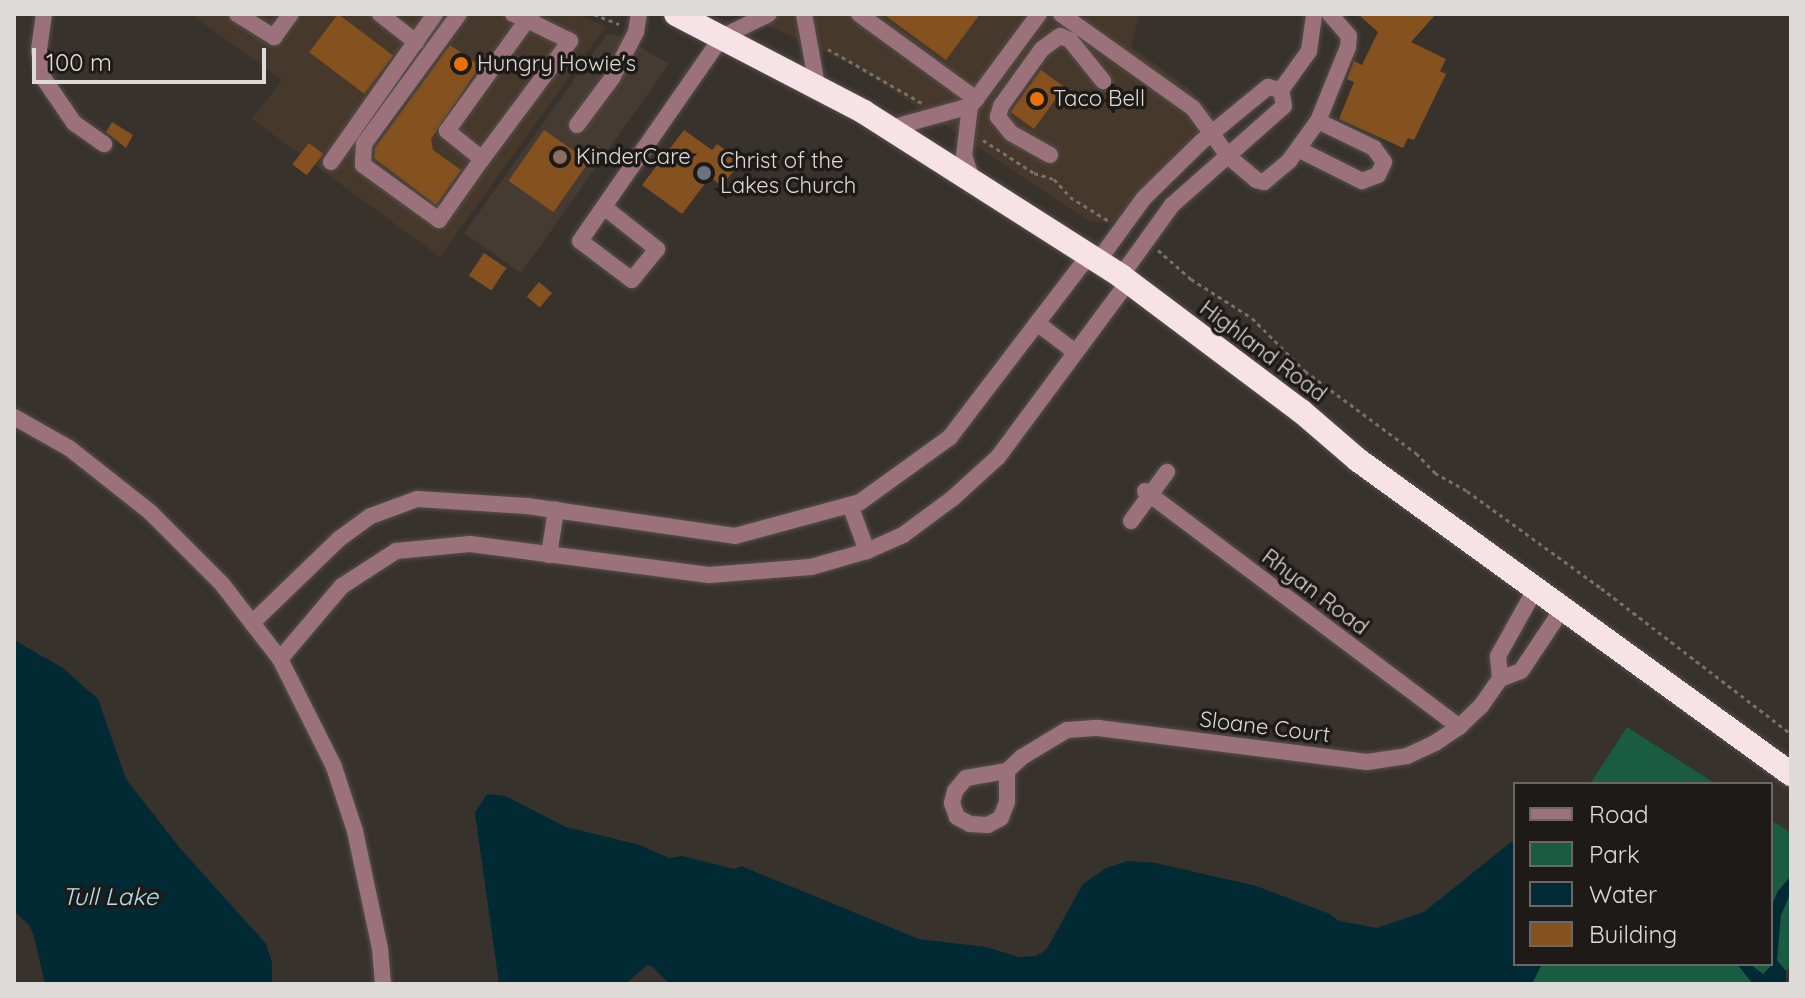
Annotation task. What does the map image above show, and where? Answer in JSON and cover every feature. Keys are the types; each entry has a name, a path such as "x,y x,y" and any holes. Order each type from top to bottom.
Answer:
{"highway":[{"name":"Highland Road","path":"676,14 817,85 891,128 1094,258 1301,411 1358,460 1791,774"}],"street":[{"path":"44,14 39,51 44,79 74,123 104,144"},
{"path":"237,14 274,37 291,14"},
{"path":"380,14 416,42"},
{"path":"331,162 435,14"},
{"path":"459,14 364,144 363,165 439,220 570,41 524,16 447,131 482,159"},
{"path":"577,125 612,78 636,32 639,14"},
{"path":"604,207 657,249 632,280 580,241 722,37 769,14"},
{"path":"804,14 817,85"},
{"path":"859,14 973,103"},
{"path":"972,179 964,156 973,103 1039,14"},
{"path":"1061,14 1193,108 1229,157 1256,180 1264,182 1280,171 1318,121 1348,47 1349,36 1330,14"},
{"path":"280,659 342,586 396,551 470,544 709,575 811,567 867,551 903,535 953,498 998,457 1075,352 1172,205 1284,106 1281,90 1309,51 1314,14"},
{"path":"1050,155 1011,133 998,117 1001,106 1042,49 1060,36 1070,40 1103,81"},
{"path":"252,623 339,539 371,516 417,499 556,510 735,536 860,502 950,437 1037,323 1144,198 1210,134 1268,87 1281,90"},
{"path":"891,128 942,115 973,103"},
{"path":"1298,149 1362,181 1378,175 1384,162 1374,148 1318,121"},
{"path":"1037,323 1075,352"},
{"path":"14,417 69,448 150,512 222,584 280,659 334,767 355,831 380,949 383,984"},
{"path":"1131,521 1148,493 1167,472"},
{"name":"Rhyan Road","path":"1148,493 1459,727"},
{"path":"850,505 867,551"},
{"path":"549,555 556,510"},
{"name":"Sloane Court","path":"1500,679 1498,656 1536,588"},
{"name":"Sloane Court","path":"1007,771 1022,757 1067,730 1098,728 1367,762 1407,756 1459,727 1481,706 1500,679 1521,671 1563,608"}],"path":[{"path":"594,14 619,24"},
{"path":"808,39 942,115"},
{"path":"966,130 1034,173 1054,179 1064,193 1099,217 1111,221 1116,219 1124,225"},
{"path":"1146,241 1191,279 1252,318 1305,371 1416,453 1435,473 1467,491 1601,588 1791,734"}],"shaded area":[{"path":"190,14 577,14 606,26 440,257 252,119 282,80"},
{"path":"743,14 1139,14 1131,46 1188,88 1213,114 1111,224 1089,221 857,67"},
{"name":"KinderCare","path":"607,34 621,36 669,64 521,273 464,233"}],"green space":[{"path":"1627,727 1713,782 1591,782"},
{"path":"1773,821 1791,833 1791,961 1781,984 1477,984 1513,965 1773,966"}],"water":[{"name":"Tull Lake","path":"14,640 63,668 98,699 126,779 179,847 266,944 272,962 272,984 45,984 34,936 29,925 14,911"},
{"path":"487,794 505,796 566,827 640,845 669,858 682,856 734,869 741,866 919,939 986,947 1019,957 1036,956 1046,950 1083,884 1106,868 1128,861 1156,863 1256,886 1330,914 1339,921 1377,928 1424,912 1511,842 1513,966 1541,966 1532,984 669,984 653,967 647,965 626,984 499,984 475,813"},
{"path":"1791,876 1791,892 1781,915 1777,960 1786,971 1786,981 1783,984 1753,984 1739,966 1753,966 1763,974 1773,966 1773,902"}],"building":[{"path":"338,14 393,56 364,94 309,52"},
{"path":"883,14 980,14 946,60"},
{"path":"1358,14 1436,14 1411,42 1446,59 1440,71 1446,74 1414,140 1408,138 1403,148 1339,119 1354,82 1347,79 1354,61 1362,65 1378,32"},
{"path":"450,45 480,66 431,139 433,150 461,170 436,205 374,158 375,148"},
{"name":"Taco Bell","path":"1041,70 1064,87 1034,129 1010,112"},
{"path":"112,122 133,135 126,148 106,132"},
{"path":"544,130 589,162 553,212 508,181"},
{"path":"684,130 712,150 717,144 741,161 722,186 710,177 682,214 642,185"},
{"path":"309,143 323,154 307,175 292,164"},
{"path":"484,253 506,268 491,290 469,275"},
{"path":"539,282 552,293 540,307 527,297"}],"place":[{"name":"Hungry Howie's","path":"461,64"},
{"name":"Taco Bell","path":"1037,99"},
{"name":"KinderCare","path":"560,157"},
{"name":"Christ of the Lakes Church","path":"704,173"}]}
